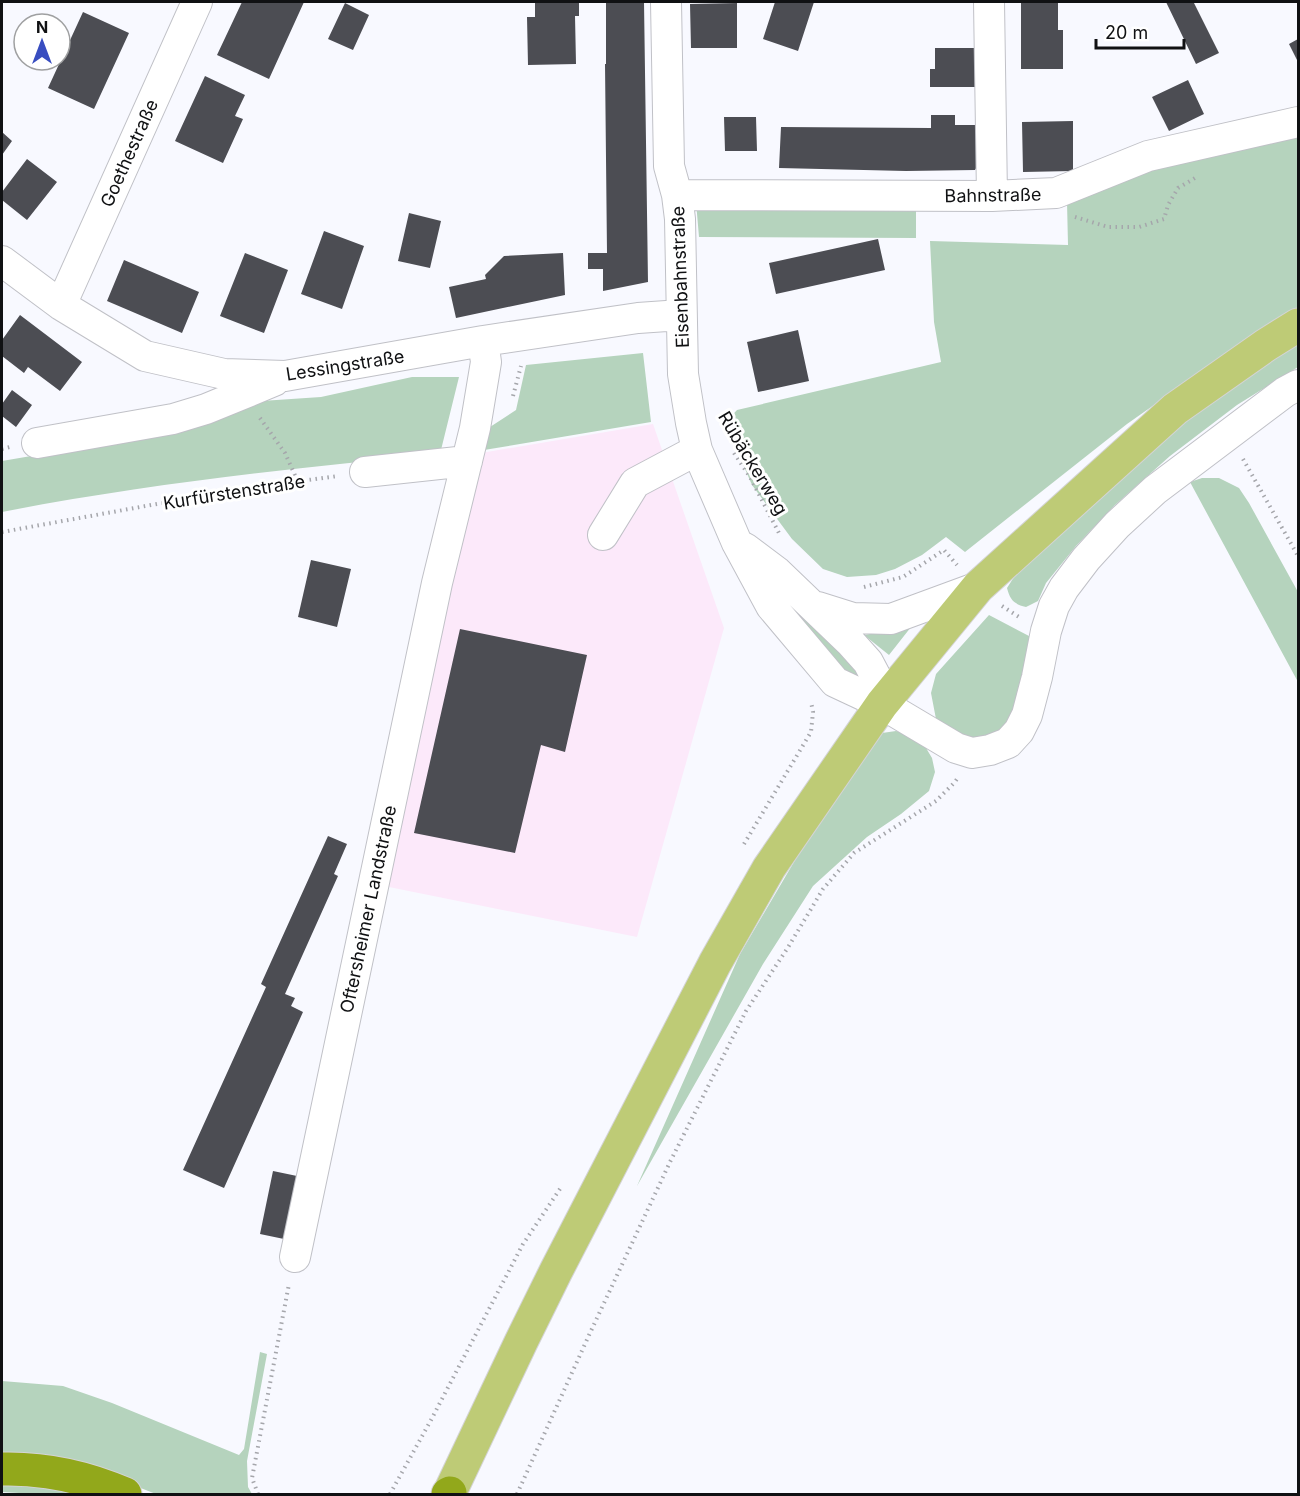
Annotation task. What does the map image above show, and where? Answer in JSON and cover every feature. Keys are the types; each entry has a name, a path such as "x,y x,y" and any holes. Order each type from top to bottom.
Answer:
{"highway":[{"path":"2,1468 56,1472 125,1494"}],"main road":[{"path":"449,1494 556,1271 716,963 770,868 882,704 978,587 1175,409 1266,345 1299,325"}],"street":[{"name":"Goethestraße","path":"61,305 197,2"},
{"name":"Eisenbahnstraße","path":"666,2 669,166 677,195 680,219 683,374 697,450 737,543 771,606 835,682 882,704 956,748 972,753"},
{"path":"989,2 992,196"},
{"name":"Bahnstraße","path":"677,195 992,196 1056,193 1148,156 1299,122"},
{"name":"Lessingstraße","path":"2,261 61,305 145,356 224,374 285,376 483,341 638,318 681,315"},
{"name":"Oftersheimer Landstraße","path":"295,1257 437,583 475,428 486,362 483,341"},
{"path":"37,443 173,419 206,409 285,376"},
{"path":"972,753 990,750 1008,743 1019,731 1027,716 1046,631 1054,606 1064,588 1086,559 1117,525 1155,490 1285,392 1299,385"},
{"path":"603,535 635,483 697,450"},
{"path":"365,472 467,461"},
{"path":"737,543 777,572 851,643 868,662 878,681 882,704"},
{"path":"809,604 853,618 891,620 978,587"}],"path":[{"path":"1042,194 1046,209 1108,226 1139,226 1164,219 1168,205 1178,188 1204,173"},
{"path":"512,400 522,360"},
{"path":"245,392 254,410 285,453 298,482"},
{"path":"1229,435 1299,556"},
{"name":"Rübäckerweg","path":"730,448 750,477 784,544"},
{"name":"Kurfürstenstraße","path":"2,532 234,490 365,472"},
{"path":"861,587 903,577 944,550 978,587 1009,612 1046,631"},
{"path":"739,854 811,732 813,712 809,692"},
{"path":"518,1494 670,1162 746,1011 823,889 854,853 936,801 954,783 972,753"},
{"path":"390,1494 523,1244 566,1180"},
{"path":"258,1494 252,1478 295,1257"}],"shaded area":[{"path":"653,424 724,628 637,937 384,886 481,453"}],"green space":[{"path":"1298,110 1298,310 1218,360 1127,424 965,552 946,537 922,555 895,569 876,575 847,577 823,569 792,539 752,485 725,423 737,410 941,362 934,322 930,241 1068,245 1067,202"},
{"path":"696,202 916,208 916,238 699,237"},
{"path":"1298,345 1298,367 1237,405 1170,456 1115,505 1076,546 1046,583 1038,601 1026,607 1013,601 1007,588 1049,537 1192,415"},
{"path":"643,353 651,422 484,450 490,427 516,410 526,365"},
{"path":"412,377 459,377 440,454 220,478 111,493 2,512 2,461 189,429 230,403 321,397"},
{"path":"1202,478 1219,478 1239,488 1298,592 1298,682 1190,482"},
{"path":"989,615 1029,636 1029,651 1013,723 993,739 971,742 936,719 931,693 936,674"},
{"path":"799,616 817,628 859,672 861,683 850,680 812,637"},
{"path":"911,627 889,655 864,635"},
{"path":"896,731 912,736 923,743 932,758 935,772 929,791 867,837 813,886 763,964 637,1186 740,954 818,821 882,733"},
{"path":"260,1352 267,1354 247,1461 248,1487 252,1494 156,1494 138,1487 2,1456 2,1381 63,1386 112,1403 239,1455 244,1449"},
{"path":"2,1478 97,1494 2,1492"}],"building":[{"path":"242,2 304,2 269,79 217,55"},
{"path":"535,2 579,2 579,16 575,16 576,64 528,65 527,17 535,17"},
{"path":"606,2 644,2 648,282 603,291 603,269 588,269 588,253 607,253"},
{"path":"775,2 814,2 798,51 763,39"},
{"path":"1021,2 1058,2 1058,30 1063,30 1063,69 1021,69"},
{"path":"1166,2 1198,2 1194,3 1219,53 1196,64"},
{"path":"345,3 369,15 353,50 328,39"},
{"path":"737,3 737,48 691,48 690,4"},
{"path":"83,12 129,33 94,109 48,88 55,72 72,72 72,36"},
{"path":"1298,39 1298,62 1289,44"},
{"path":"935,48 977,48 977,87 930,87 930,69 935,69"},
{"path":"205,76 245,95 235,116 243,119 223,163 175,141"},
{"path":"1188,80 1204,114 1169,131 1152,97"},
{"path":"931,115 955,115 955,125 979,125 979,163 975,170 779,168 781,127 931,128"},
{"path":"724,117 756,117 757,151 725,151"},
{"path":"1073,121 1073,171 1023,172 1022,122"},
{"path":"2,132 12,141 2,155"},
{"path":"27,159 57,182 27,220 2,200 2,192"},
{"path":"409,213 441,221 430,268 398,261"},
{"path":"324,231 364,246 342,309 301,294"},
{"path":"878,239 885,270 776,294 769,263"},
{"path":"245,253 288,270 264,333 220,316"},
{"path":"563,253 565,295 456,318 449,287 486,279 485,275 504,256"},
{"path":"124,260 199,292 182,333 107,301"},
{"path":"20,315 82,362 60,391 28,367 24,373 2,356 2,340"},
{"path":"798,330 809,381 758,392 747,342"},
{"path":"12,390 32,405 16,427 2,416 2,404"},
{"path":"311,560 351,569 337,627 298,617"},
{"path":"460,629 587,655 565,752 541,745 515,853 414,833"},
{"path":"328,836 347,844 334,874 338,876 285,994 295,998 291,1006 303,1012 224,1188 183,1170 266,987 261,984"},
{"path":"273,1171 297,1176 284,1239 260,1234"}]}
